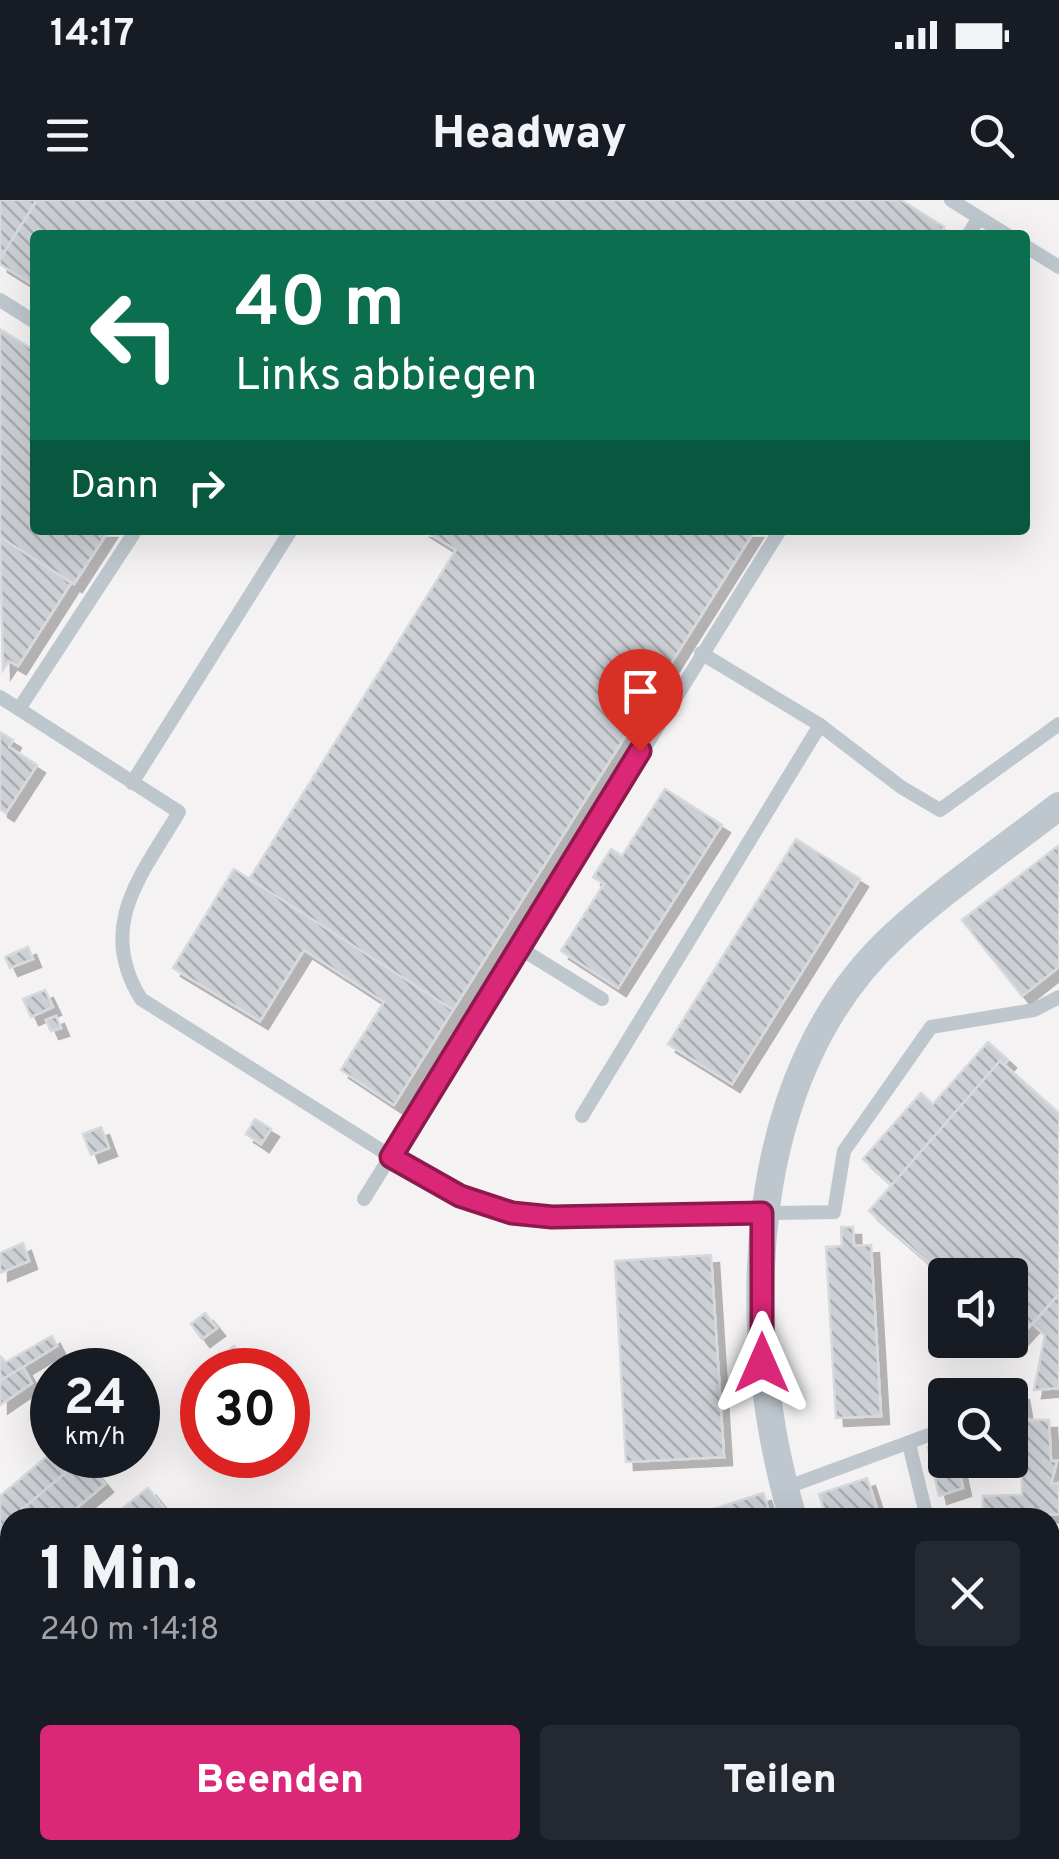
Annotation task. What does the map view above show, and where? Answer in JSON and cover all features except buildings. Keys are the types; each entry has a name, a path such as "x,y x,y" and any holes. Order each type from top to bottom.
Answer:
{"street":[{"path":"790,1508 762,1363 762,1213 778,1140 803,1068 843,997 895,934 1059,806"}],"lane":[{"path":"951,200 998,230"},
{"path":"971,230 979,218"},
{"path":"1030,249 1059,268"},
{"path":"0,300 30,319"},
{"path":"19,709 133,535"},
{"path":"132,783 288,535"},
{"path":"364,1200 777,535"},
{"path":"702,653 820,725 901,787 940,810 1059,724"},
{"path":"0,697 179,812 130,894 120,938 126,974 142,999 391,1157 460,1196 512,1213 552,1217 834,1212 844,1150 932,1027 1034,1010 1059,997"},
{"path":"582,1116 820,725"},
{"path":"518,948 602,999"},
{"path":"784,1488 928,1436"},
{"path":"909,1444 925,1508"}],"route":[{"path":"640,751 391,1157 460,1196 512,1213 552,1217 762,1213 762,1363"}]}
